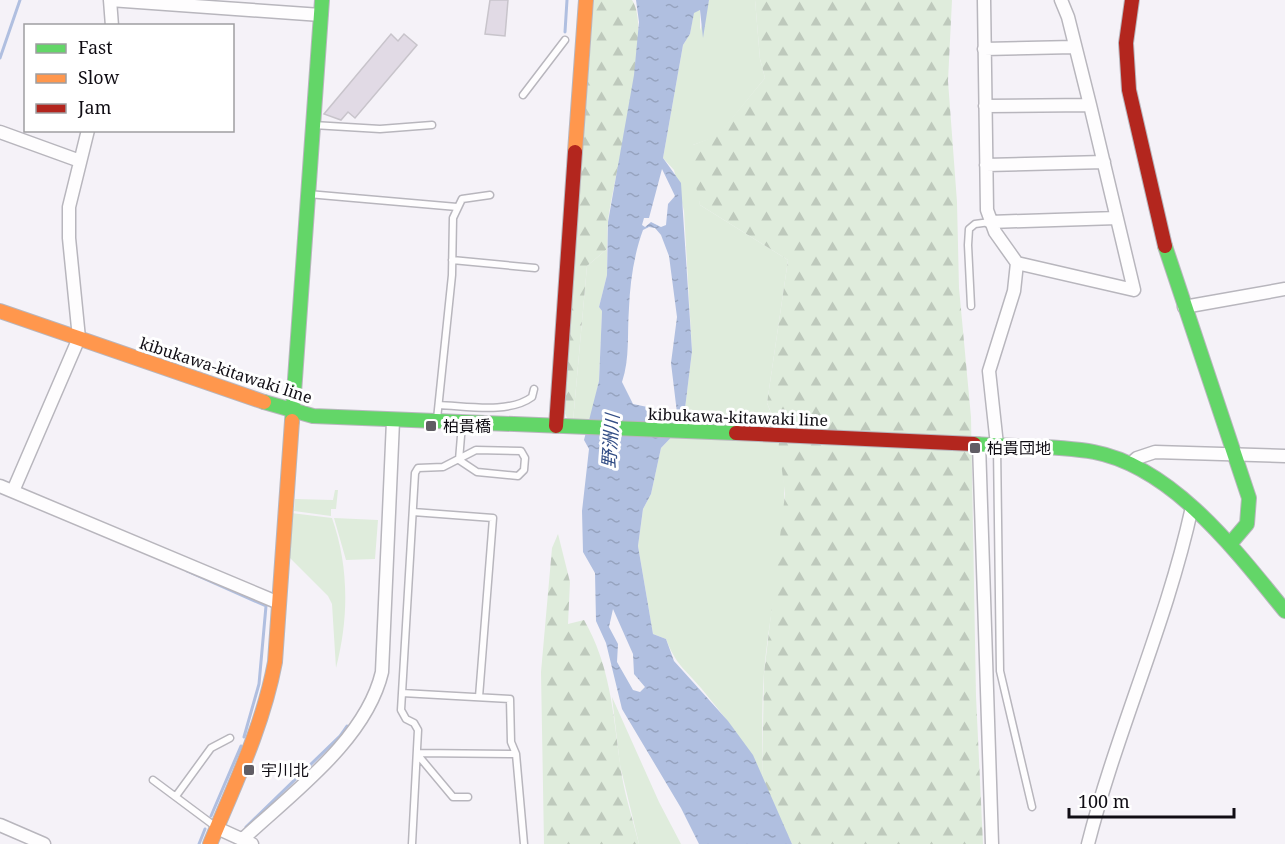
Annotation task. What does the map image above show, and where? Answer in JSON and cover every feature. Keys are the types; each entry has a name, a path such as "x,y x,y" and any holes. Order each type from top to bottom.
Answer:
{"street":[{"path":"112,24 110,0 321,15"},
{"path":"210,844 248,760 270,694 279,603 322,0"},
{"path":"563,427 585,0"},
{"path":"984,0 986,165 990,222 1017,263 1014,291 990,371 997,445"},
{"path":"1017,263 1134,290 1090,105 1061,0"},
{"path":"1132,0 1126,43 1129,90 1160,230 1249,498 1251,519 1244,532 1230,544"},
{"path":"984,49 1074,47"},
{"path":"985,106 1090,105"},
{"path":"0,132 80,161"},
{"path":"12,491 79,338 69,217 87,132"},
{"path":"986,165 1104,162"},
{"path":"990,222 1117,218"},
{"path":"1184,307 1285,290"},
{"name":"kibukawa-kitawaki line","path":"0,311 292,412 393,421 1076,448 1130,464 1174,492 1230,544 1285,611"},
{"path":"217,828 248,842 347,742 379,685 382,672 393,421"},
{"path":"979,444 992,844"},
{"path":"1130,464 1137,458 1155,452 1285,456"},
{"path":"0,486 265,600 279,603"},
{"path":"1088,844 1101,790 1179,564 1192,507"},
{"path":"0,825 44,844"}],"lane":[{"path":"523,94 565,40"},
{"path":"313,125 380,129 432,124"},
{"path":"308,194 457,207"},
{"path":"437,422 452,260 453,218 462,199 490,195"},
{"path":"971,306 969,229 975,224 990,222"},
{"path":"452,260 535,268"},
{"path":"439,405 523,404 532,397 534,389"},
{"path":"459,460 462,423"},
{"path":"997,445 999,671 1032,807"},
{"path":"412,844 418,730 414,723 406,719 401,710 415,473 418,468 443,467 477,450 521,451 525,458 524,470 518,476 477,472 459,460"},
{"path":"413,512 493,518 479,697"},
{"path":"402,693 510,699 511,742 516,754 524,844"},
{"path":"176,796 211,748 230,738"},
{"path":"417,753 516,754"},
{"path":"417,753 453,798 468,797"},
{"path":"153,780 217,828"}],"green space":[{"path":"594,0 632,0 637,17 638,42 630,106 611,201 607,249 587,266 573,421 567,418 563,409"},
{"path":"709,0 755,0 760,59 765,78 718,136 693,145 700,205 788,260 767,403 778,435 783,468 784,502 778,571 764,673 762,782 744,744 728,722 677,661 666,639 653,634 638,546 643,509 651,494 661,448 683,425 692,351 684,211 674,170 663,158 683,45 690,34 694,12 700,10 700,31"},
{"path":"755,0 952,0 948,81 957,202 959,288 971,417 976,696 983,844 792,844 762,782 764,674 785,494 776,424 767,403 788,260 700,205 691,164 693,145 718,135 765,78 760,59"},
{"path":"607,249 607,275 599,307 602,311 599,381 590,422 573,421 587,266"},
{"path":"335,490 338,490 336,509 331,509 331,516 294,511 295,499 333,500"},
{"path":"291,513 332,518 338,536 344,573 345,611 336,668 332,604 328,596 289,557"},
{"path":"334,518 378,520 375,559 346,560"},
{"path":"558,534 570,582 568,624 584,620 600,654 609,689 623,783 639,844 544,844 541,672 552,548"},
{"path":"612,697 659,802 681,844 639,844 620,765"}],"water":[{"name":"野洲川","path":"636,0 709,0 703,38 700,10 694,13 690,34 683,45 663,158 681,183 692,351 683,425 661,448 651,494 643,509 638,546 653,634 666,639 674,661 728,721 753,755 792,844 699,844 681,808 622,709 606,643 596,621 595,573 583,552 582,511 589,449 584,440 599,381 602,311 599,307 607,275 608,222 634,75 639,22","holes":["662,169 675,196 668,204 666,225 661,227 651,222 645,227 642,225 644,218 649,218","649,227 655,228 661,235 669,256 677,317 671,363 677,413 668,415 657,409 633,404 622,382 627,355 631,279 643,230","613,609 633,654 634,674 645,687 640,692 633,690 617,662 618,644 609,627"]}],"building":[{"path":"490,0 508,0 505,36 485,34"},
{"path":"391,34 398,41 404,34 417,45 355,118 348,112 341,120 324,114"}],"waterway":[{"path":"0,58 20,0"},
{"path":"565,32 567,0"},
{"path":"187,571 266,606 259,684 244,737"},
{"path":"246,827 340,736 347,726"},
{"path":"211,816 241,746"},
{"path":"199,844 205,829"}],"traffic: fast":[{"path":"292,421 322,0"},
{"path":"1165,246 1249,498 1247,524 1230,544"},
{"path":"264,402 313,416 736,433"},
{"path":"974,444 1050,447 1094,452 1123,461 1150,475 1176,493 1201,515 1246,563 1285,611"}],"traffic: slow":[{"path":"575,152 586,0"},
{"path":"0,311 264,402"},
{"path":"210,844 256,732 275,662 292,421"}],"traffic: jam":[{"path":"1132,0 1126,43 1129,90 1165,246"},
{"path":"556,426 575,152"},
{"path":"736,433 974,444"}],"place":[{"name":"柏貴橋","path":"431,426"},
{"name":"柏貴団地","path":"975,448"},
{"name":"宇川北","path":"249,770"}]}
